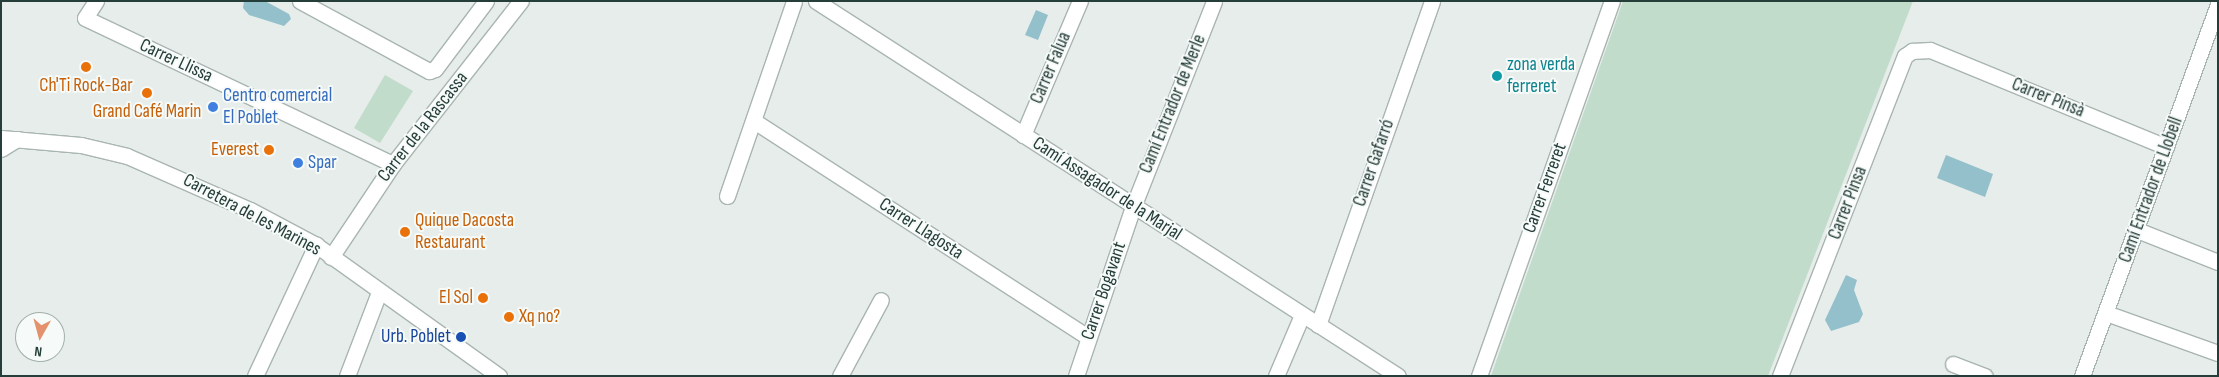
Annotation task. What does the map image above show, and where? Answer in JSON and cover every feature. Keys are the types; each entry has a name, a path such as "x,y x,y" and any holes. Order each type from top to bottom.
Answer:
{"street":[{"name":"Carrer Llissa","path":"96,1 85,18 393,164"},
{"path":"300,1 430,71 435,69 486,1"},
{"name":"Carrer de la Rascassa","path":"331,257 393,164 521,1"},
{"path":"727,196 794,1"},
{"name":"Camí Assagador de la Marjal","path":"816,1 1023,134 1132,207 1398,376"},
{"name":"Carrer Falua","path":"1023,134 1080,1"},
{"name":"Camí Entrador de Merle","path":"1132,207 1214,1"},
{"name":"Carrer Gafarró","path":"1318,325 1432,1"},
{"name":"Carrer Ferreret","path":"1479,376 1612,1"},
{"name":"Camí Entrador de Llobell","path":"2082,376 2137,230 2218,4"},
{"name":"Carrer Pinsà","path":"1930,50 2166,147"},
{"name":"Carrer Pinsa","path":"1780,376 1905,56 1912,51 1930,50"},
{"name":"Carrer Llagosta","path":"754,121 1088,337"},
{"path":"1,149 9,138"},
{"name":"Carretera de les Marines","path":"9,138 81,144 146,162 250,210 316,245 379,292 499,376"},
{"name":"Carrer Bogavant","path":"1076,376 1132,207"},
{"path":"2137,230 2218,262"},
{"path":"255,376 316,245"},
{"path":"347,376 379,292"},
{"path":"840,376 881,300"},
{"path":"2106,313 2218,353"},
{"path":"1276,376 1302,315"},
{"path":"1953,364 1985,376"}],"green space":[{"path":"1623,1 1913,1 1768,376 1491,376"},
{"path":"385,75 413,91 380,143 354,128"}],"water":[{"path":"244,1 265,1 289,14 291,19 284,26 249,15 243,8"},
{"path":"1036,10 1048,15 1038,40 1025,35"},
{"path":"1946,155 1993,174 1985,197 1937,178"},
{"path":"1846,275 1857,280 1854,290 1863,314 1859,322 1831,331 1825,320"}],"place":[{"name":"Ch'Ti Rock-Bar","path":"86,67"},
{"name":"zona verda ferreret","path":"1497,76"},
{"name":"Grand Café Marin","path":"147,93"},
{"name":"Centro comercial El Poblet","path":"213,107"},
{"name":"Everest","path":"269,150"},
{"name":"Spar","path":"298,163"},
{"name":"Quique Dacosta Restaurant","path":"405,232"},
{"name":"El Sol","path":"483,298"},
{"name":"Xq no?","path":"509,317"},
{"name":"Urb. Poblet","path":"461,337"}]}
